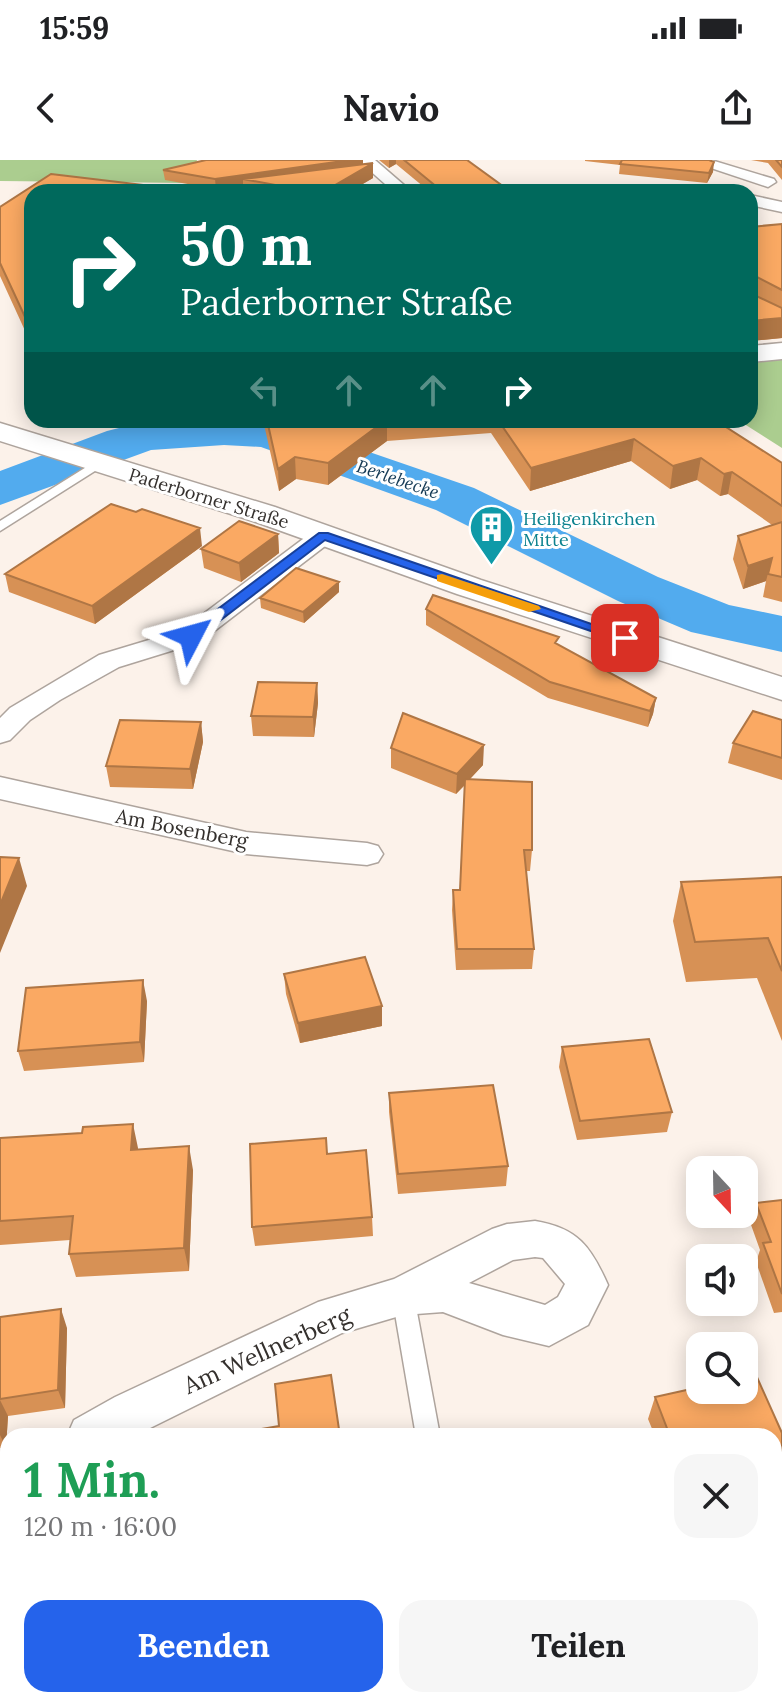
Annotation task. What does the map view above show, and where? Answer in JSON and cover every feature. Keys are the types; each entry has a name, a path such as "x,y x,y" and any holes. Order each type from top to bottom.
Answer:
{"main road":[{"path":"758,353 782,351"},
{"name":"Paderborner Straße","path":"5,422 57,450 324,535 469,587 782,689"}],"street":[{"path":"695,160 775,178"},
{"path":"371,168 393,184"},
{"path":"758,202 782,207"},
{"path":"0,734 20,714 109,661 191,636 324,535"},
{"name":"Am Bosenberg","path":"0,787 62,804 246,843 367,854"},
{"name":"Am Wellnerberg","path":"104,1428 333,1316 403,1296 507,1242 535,1239 554,1242 567,1251 587,1285 573,1311 549,1326 503,1315 443,1293 403,1296"}],"lane":[{"path":"0,527 100,464"},
{"path":"403,1296 427,1428"}],"green space":[{"path":"0,160 197,160 190,183 0,181"},
{"path":"782,357 782,448 751,428 758,428 758,360"}],"building":[{"path":"206,160 350,160 215,179 163,170"},
{"path":"404,160 467,160 500,184 433,184"},
{"path":"622,160 714,162 709,173 620,164"},
{"path":"373,163 337,184 270,184 243,179"},
{"path":"51,174 135,184 36,184"},
{"path":"24,191 24,315 0,263 0,207"},
{"path":"782,224 782,290 758,278 758,226"},
{"path":"758,297 782,308 782,318 758,320"},
{"path":"269,428 375,428 328,463 295,457 278,469"},
{"path":"504,428 727,428 782,463 782,506 732,472 724,474 701,458 673,466 634,439 531,468"},
{"path":"111,504 136,512 142,509 200,528 92,606 5,574"},
{"path":"239,521 278,534 239,563 201,549"},
{"path":"782,522 782,577 768,574 772,558 748,566 738,536"},
{"path":"296,568 339,582 303,612 260,598"},
{"path":"433,595 559,637 555,643 656,698 650,711 550,682 426,609"},
{"path":"258,682 317,683 313,717 251,716"},
{"path":"753,711 782,720 782,758 733,743"},
{"path":"403,713 484,745 457,774 391,748"},
{"path":"120,720 201,722 190,769 106,766"},
{"path":"465,779 532,782 532,850 524,850 534,949 457,949 453,890 460,890"},
{"path":"0,857 19,858 0,905"},
{"path":"782,877 782,971 768,938 695,942 681,882"},
{"path":"365,957 382,1006 298,1023 284,974"},
{"path":"143,980 140,1042 18,1051 26,988"},
{"path":"649,1039 672,1112 580,1121 562,1047"},
{"path":"493,1085 508,1166 398,1174 389,1093"},
{"path":"133,1124 131,1150 189,1146 184,1248 69,1254 73,1216 0,1221 0,1138 82,1133 83,1127"},
{"path":"326,1138 327,1154 366,1150 372,1217 252,1227 250,1144"},
{"path":"782,1200 782,1294 763,1243 771,1242 758,1203"},
{"path":"61,1309 58,1390 0,1399 0,1317"},
{"path":"331,1375 339,1428 268,1428 279,1426 275,1384"},
{"path":"758,1379 780,1428 667,1428 655,1397 686,1390 686,1404 758,1404"}],"waterway":[{"name":"Berlebecke","path":"0,489 124,441 151,435 224,430 268,433 455,499 638,589 712,619 782,634"}],"slow traffic":[{"path":"442,578 534,609"}],"place":[{"name":"Heiligenkirchen Mitte","path":"492,567"}],"route":[{"path":"191,636 324,535 424,572 625,638"}]}
